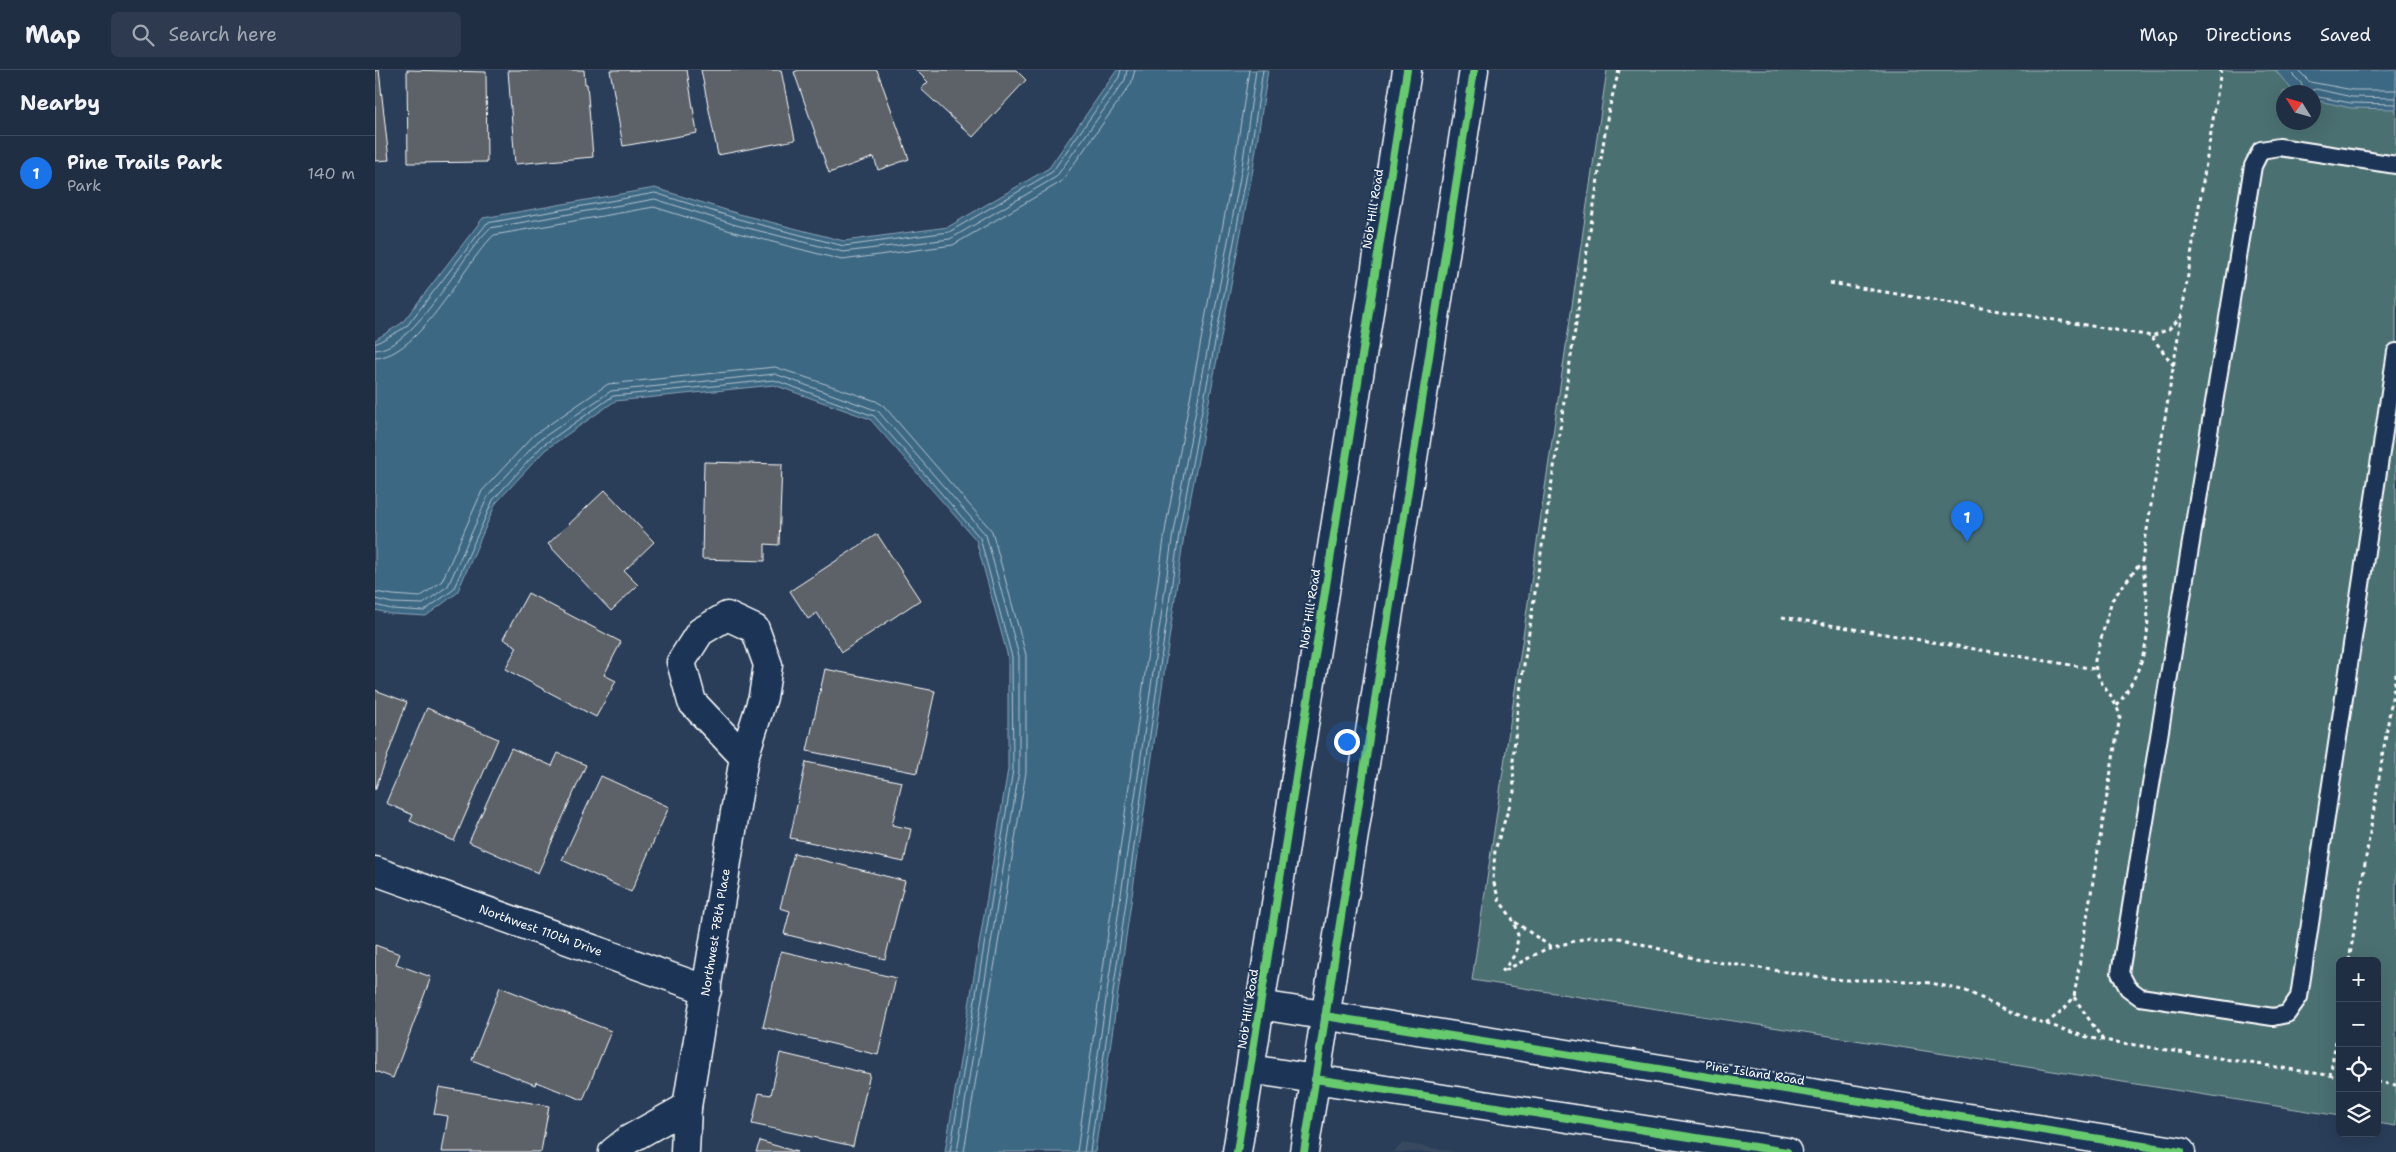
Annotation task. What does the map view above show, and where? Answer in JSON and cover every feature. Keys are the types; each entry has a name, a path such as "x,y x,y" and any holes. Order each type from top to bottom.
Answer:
{"main road":[{"name":"Nob Hill Road","path":"1237,1152 1407,70"},
{"path":"1304,1152 1474,70"},
{"name":"Northwest 78th Place","path":"685,1152 687,1107 744,758 763,697 768,665 755,629 727,616 700,632 681,662 692,702 744,758"},
{"name":"Northwest 110th Drive","path":"375,871 707,990"},
{"name":"Pine Island Road","path":"1260,1005 2181,1152"},
{"path":"1250,1069 1787,1152"},
{"path":"613,1152 628,1140 687,1107"}],"lane":[{"path":"2396,165 2279,147 2261,150 2253,166 2120,973 2128,988 2140,997 2273,1017 2287,1014 2299,997 2396,352"}],"path":[{"path":"1619,70 1608,113 1517,704 1513,761 1514,792 1495,850 1493,880 1499,900 1514,922 1518,935 1516,953 1502,972 1545,948 1590,937 1620,938 1696,959 1843,980 1892,980 1931,983 1966,992 2046,1024 2103,1040 2336,1077"},
{"path":"2117,706 2140,669 2146,646 2147,599 2142,561 2221,70"},
{"path":"1830,283 2152,336 2169,329 2182,316"},
{"path":"2152,336 2174,366"},
{"path":"2046,1024 2065,1008 2074,997 2120,716 2117,706 2095,669 2095,660 2112,600 2142,561"},
{"path":"1782,618 2095,669"},
{"path":"2350,957 2396,675"},
{"path":"1514,922 1552,947"},
{"path":"2074,997 2103,1040"},
{"path":"2330,1076 2336,1041"},
{"path":"2381,1083 2396,1085"}],"shaded area":[{"path":"1403,1143 1456,1152 1394,1152"}],"green space":[{"path":"1607,70 2396,70 2396,1126 2381,1124 2381,957 2336,957 2336,1115 1472,980"}],"water":[{"path":"1117,70 1268,70 1253,169 1185,528 1095,1152 945,1152 1008,769 1008,657 976,540 870,419 774,385 615,401 545,450 496,503 457,593 426,616 391,614 375,610 375,340 402,323 483,218 655,188 739,214 844,241 948,227 1049,168"},
{"path":"2275,70 2396,70 2396,109 2351,108 2321,102 2321,85 2288,85"}],"building":[{"path":"375,70 379,70 389,160 375,161"},
{"path":"407,70 486,72 487,162 408,163"},
{"path":"508,70 584,70 585,84 587,84 593,157 515,164"},
{"path":"610,70 687,70 697,133 623,146"},
{"path":"701,70 781,70 795,140 718,155"},
{"path":"799,70 877,70 909,159 878,170 874,157 829,173 794,72"},
{"path":"916,70 1016,70 1026,80 973,137 921,89 928,82"},
{"path":"704,462 782,464 779,545 765,544 765,561 702,559"},
{"path":"605,490 654,542 624,571 638,585 611,611 548,544"},
{"path":"877,534 920,600 842,652 817,613 808,619 790,591"},
{"path":"528,593 621,642 604,675 616,681 596,717 505,669 517,647 503,639"},
{"path":"825,669 935,691 917,773 807,751"},
{"path":"375,690 407,702 375,790"},
{"path":"427,708 498,739 454,841 410,821 413,815 386,803"},
{"path":"511,748 552,766 558,753 586,765 538,873 469,842"},
{"path":"806,762 902,782 892,825 911,829 904,862 790,838"},
{"path":"601,776 669,807 631,892 562,860"},
{"path":"794,853 905,881 885,959 784,934 790,911 780,908"},
{"path":"375,945 400,954 396,964 431,977 393,1078 375,1071"},
{"path":"781,951 896,978 878,1055 763,1027"},
{"path":"500,987 611,1031 583,1100 536,1082 535,1085 472,1060"},
{"path":"780,1053 870,1074 853,1146 752,1124 759,1093 771,1095"},
{"path":"439,1087 549,1106 541,1152 442,1152 448,1116 434,1114"},
{"path":"760,1141 797,1152 756,1152"}],"cycle path":[{"path":"1237,1152 1407,70"},
{"path":"1304,1152 1474,70"},
{"path":"1325,1016 2181,1152"},
{"path":"1315,1079 1787,1152"}],"place":[{"name":"Pine Trails Park","path":"1967,542"}]}
